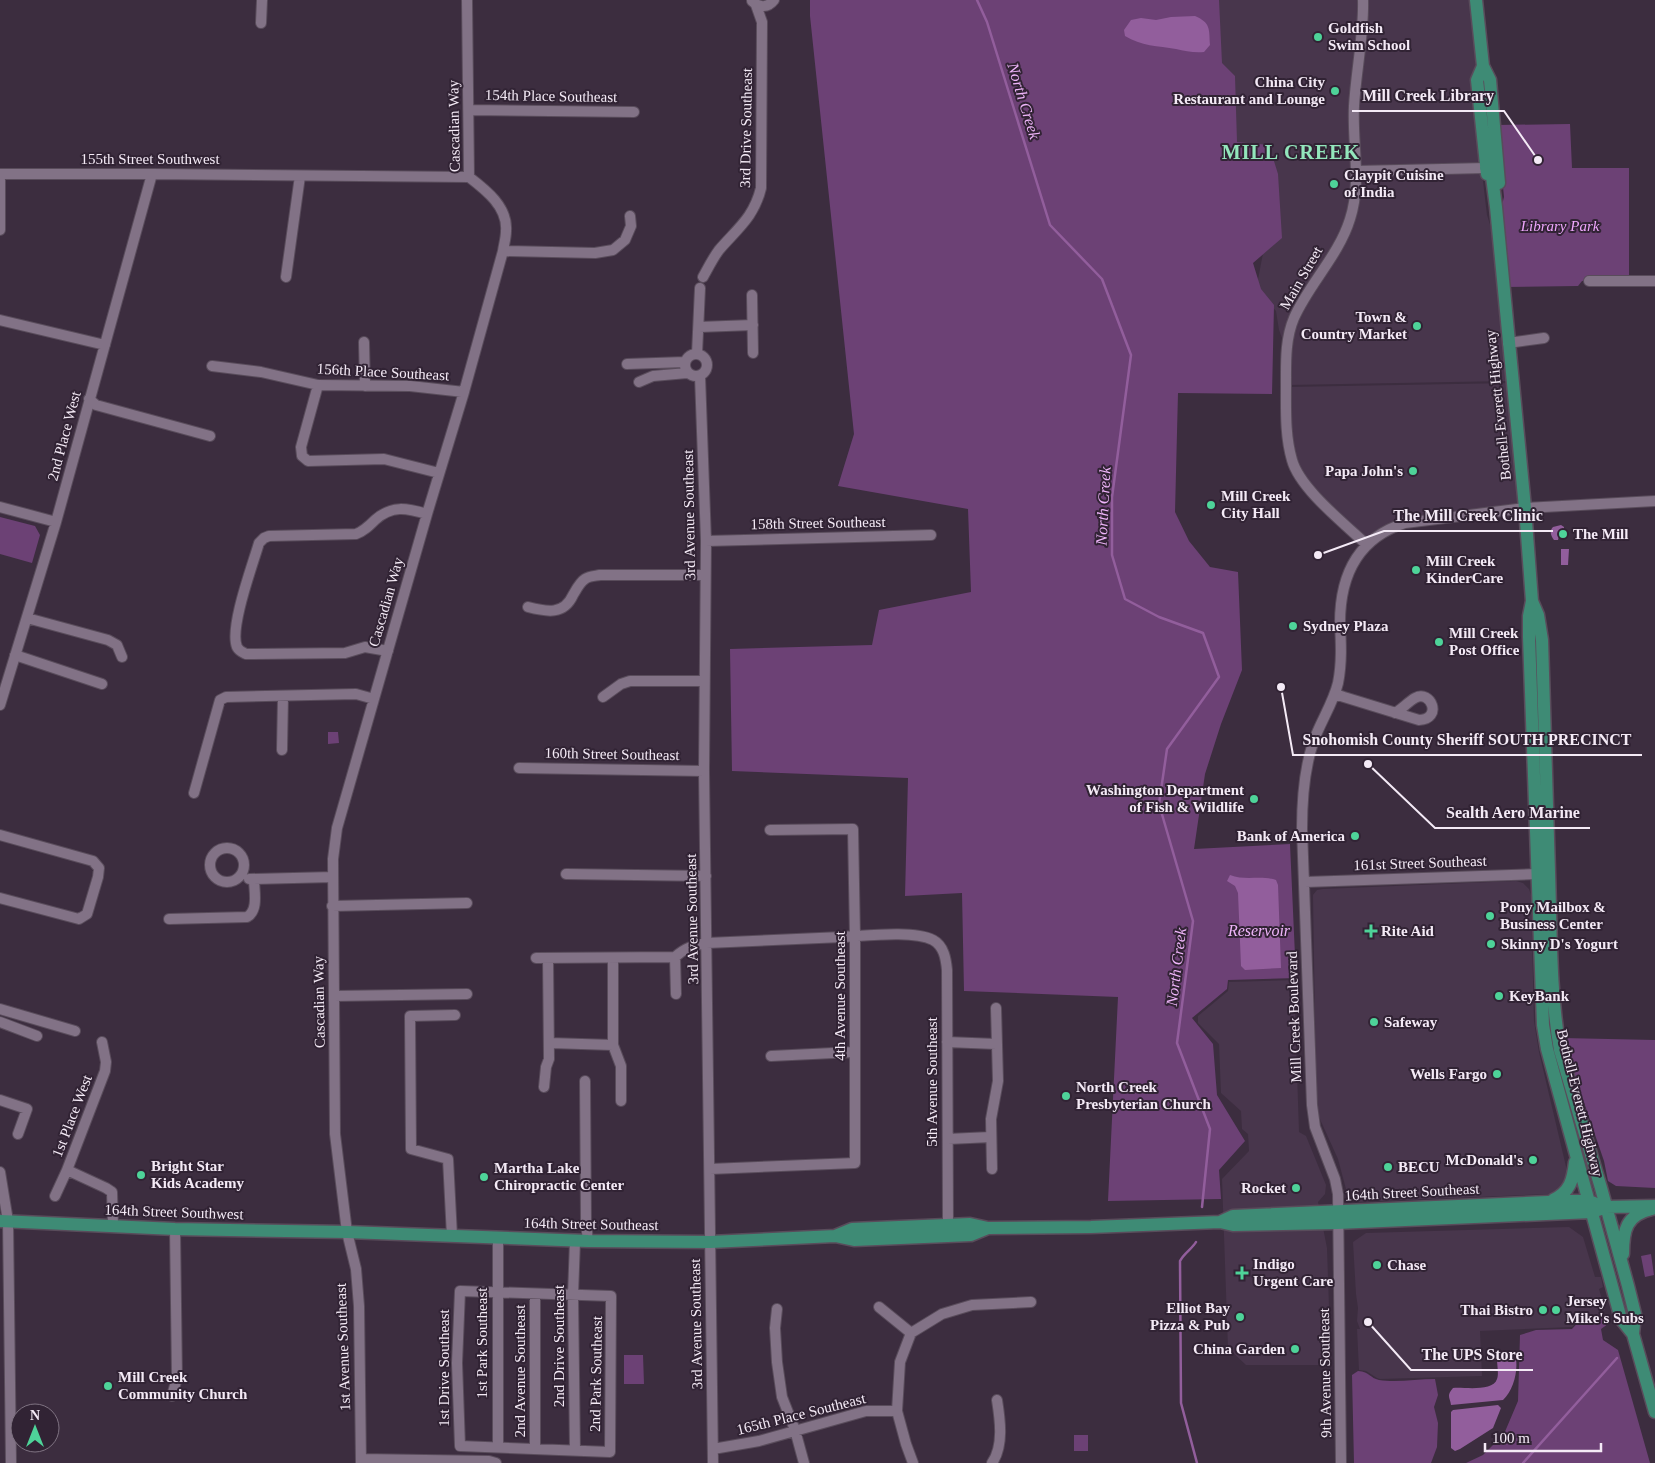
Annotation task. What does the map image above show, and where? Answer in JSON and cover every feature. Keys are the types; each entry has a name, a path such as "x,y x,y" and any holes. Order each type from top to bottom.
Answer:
{"main road":[{"name":"Bothell-Everett Highway","path":"1476,0 1483,66 1490,80 1500,200 1496,207 1532,601 1529,616 1529,637 1536,814 1543,872 1543,1025 1547,1049 1621,1319 1633,1334"},
{"name":"Bothell-Everett Highway","path":"1483,66 1477,80 1490,200 1496,207"},
{"name":"Bothell-Everett Highway","path":"1532,601 1538,615 1542,640 1543,878 1545,922 1551,942 1554,1010 1560,1050 1635,1314 1633,1334 1655,1412"},
{"path":"1543,1202 1561,1196 1570,1187 1576,1155"},
{"name":"164th Street Southeast","path":"834,1236 852,1229 970,1224 988,1228 1220,1222 1233,1226 1543,1202 1590,1206"},
{"path":"1590,1206 1655,1207"},
{"name":"164th Street Southeast","path":"1337,1218 1590,1206"},
{"path":"1623,1269 1623,1248 1627,1224 1634,1216 1655,1207"},
{"name":"164th Street Southwest","path":"4,1221 175,1229 347,1232"},
{"name":"164th Street Southeast","path":"347,1232 581,1241 710,1242 834,1236 854,1240 971,1235 988,1228"}],"street":[{"path":"262,0 262,24"},
{"name":"Cascadian Way","path":"347,1232 335,1134 332,906 333,859 337,828 464,392 503,251 506,230 505,221 498,204 488,192 469,177 467,0"},
{"name":"Main Street","path":"1363,0 1354,109 1356,190 1350,221 1293,319 1286,352 1286,425 1293,462 1309,490 1367,545"},
{"path":"754,2 764,7 773,1"},
{"name":"3rd Drive Southeast","path":"762,22 773,1"},
{"name":"3rd Drive Southeast","path":"699,327 702,282 718,251 750,217 758,202 761,188 762,22 754,2"},
{"name":"154th Place Southeast","path":"469,110 634,112"},
{"path":"1356,171 1486,168"},
{"name":"155th Street Southwest","path":"0,174 469,177"},
{"name":"2nd Place West","path":"0,705 56,522 152,174"},
{"path":"286,277 300,176"},
{"path":"0,180 0,230"},
{"path":"503,251 595,253 613,250 625,240 631,226 630,216"},
{"path":"1589,281 1655,281"},
{"path":"752,296 753,353"},
{"path":"0,320 105,345"},
{"path":"697,354 699,327 753,325"},
{"path":"1508,343 1544,338"},
{"path":"364,342 365,386"},
{"path":"697,354 703,357 707,364 706,371 700,376 693,376 685,370 685,362 689,356 697,354"},
{"path":"627,364 685,362"},
{"name":"156th Place Southeast","path":"212,366 261,372 318,385 410,386 464,392"},
{"path":"639,382 653,376 688,373"},
{"name":"3rd Avenue Southeast","path":"700,376 706,540 704,770 712,1463"},
{"path":"318,385 301,447 302,456 308,461 384,460 439,473"},
{"path":"89,399 96,405 210,436"},
{"name":"Mill Creek Boulevard","path":"1644,501 1655,494"},
{"name":"Mill Creek Boulevard","path":"1337,1218 1338,1194 1336,1179 1318,1136 1312,1105 1302,814 1308,761 1313,742 1335,694 1340,673 1342,592 1347,577 1355,560 1367,545 1388,529 1405,523 1525,508 1644,501 1655,502"},
{"path":"0,506 56,522"},
{"path":"388,651 364,647 345,653 249,654 240,651 236,644 237,620 259,543 264,538 269,536 356,534 363,531 383,513 394,509 427,514"},
{"name":"158th Street Southeast","path":"706,540 931,535"},
{"path":"528,607 540,610 562,608 568,604 581,582 590,577 600,575 705,575"},
{"path":"27,618 108,640 117,646 122,657"},
{"path":"16,655 102,684"},
{"path":"603,697 630,681 704,681"},
{"path":"194,793 220,700 234,696 356,694 374,699"},
{"path":"1335,694 1395,713"},
{"path":"282,750 283,696"},
{"name":"160th Street Southeast","path":"519,768 704,770"},
{"name":"4th Avenue Southeast","path":"710,1169 855,1163 853,829 770,830"},
{"path":"0,835 94,861 99,868 86,914 79,919 0,898"},
{"name":"161st Street Southeast","path":"1305,882 1543,872"},
{"path":"566,874 706,876"},
{"path":"237,879 333,877"},
{"path":"169,920 247,917 253,913 254,909 254,879"},
{"path":"332,906 467,903"},
{"name":"5th Avenue Southeast","path":"855,937 924,936 935,942 946,959 948,1225"},
{"path":"536,958 675,957 683,950 694,945 707,943 855,937"},
{"path":"675,957 676,994"},
{"path":"544,1088 550,1043 548,958"},
{"path":"613,958 613,1045 620,1066 622,1101"},
{"path":"334,996 467,994"},
{"path":"992,1169 991,1119 998,1080 996,1008"},
{"path":"0,1009 75,1031"},
{"path":"452,1236 448,1159 411,1149 410,1016 455,1014"},
{"path":"0,1022 37,1036"},
{"name":"1st Place West","path":"55,1196 106,1071 102,1042"},
{"path":"947,1042 996,1044"},
{"path":"550,1043 613,1045"},
{"path":"771,1056 854,1052"},
{"name":"2nd Drive Southeast","path":"575,1451 573,1295 581,1241 586,1223 585,1080"},
{"path":"0,1100 27,1109 18,1134"},
{"path":"948,1139 990,1137"},
{"name":"1st Place West","path":"67,1170 112,1192 113,1226"},
{"path":"0,1172 4,1221 11,1463"},
{"name":"9th Avenue Southeast","path":"1337,1218 1341,1463"},
{"path":"172,1396 177,1378 175,1229"},
{"name":"1st Avenue Southeast","path":"347,1232 356,1269 359,1306 360,1461"},
{"name":"1st Park Southeast","path":"498,1238 498,1447"},
{"name":"1st Drive Southeast","path":"497,1292 460,1291 457,1364 460,1446 498,1447"},
{"path":"497,1292 573,1295"},
{"name":"2nd Avenue Southeast","path":"535,1294 535,1449"},
{"name":"2nd Park Southeast","path":"573,1295 611,1296 610,1452 575,1451"},
{"path":"913,1463 897,1411 900,1362 911,1333 942,1314 972,1305 1031,1302"},
{"path":"879,1307 911,1333"},
{"path":"777,1309 775,1328 782,1397 795,1430 804,1463"},
{"path":"992,1463 1001,1432 997,1400"},
{"name":"165th Place Southeast","path":"712,1449 759,1442 795,1430 866,1411 897,1411"},
{"path":"498,1447 575,1451"},
{"path":"360,1461 489,1461 496,1463"}],"shaded area":[{"path":"1211,0 1471,0 1476,59 1472,88 1487,215 1493,234 1507,381 1288,385 1289,356 1279,330 1276,311 1256,290 1264,248 1220,136"},
{"path":"1512,383 1525,508 1415,521 1367,545 1309,490 1293,462 1286,387"},
{"path":"1516,881 1523,883 1529,889 1531,895 1534,1021 1539,1052 1568,1175 1561,1190 1550,1194 1356,1202 1350,1198 1346,1189 1338,1159 1319,1117 1318,1110 1313,895 1317,890 1323,889"},
{"path":"1294,980 1299,1132 1306,1136 1326,1185 1325,1194 1318,1202 1327,1248 1331,1365 1246,1365 1228,1348 1222,1179 1249,1151 1248,1134 1242,1129 1241,1111 1221,1093 1219,1044 1198,1023 1198,1016 1228,991 1229,982"},
{"path":"1569,1227 1583,1237 1595,1277 1601,1277 1603,1287 1599,1289 1605,1310 1599,1314 1583,1317 1572,1327 1480,1331 1482,1376 1380,1379 1366,1371 1359,1370 1357,1329 1360,1329 1357,1321 1358,1308 1353,1242 1366,1233"}],"green space":[{"path":"810,0 1219,0 1222,63 1235,76 1237,142 1269,145 1278,174 1282,238 1253,263 1261,289 1274,305 1272,394 1178,393 1175,512 1189,541 1210,567 1238,572 1242,670 1221,724 1205,774 1194,849 1290,844 1296,978 1228,980 1227,989 1192,1018 1213,1044 1217,1095 1245,1141 1219,1170 1221,1199 1108,1201 1118,997 964,991 962,893 905,896 908,778 732,771 730,649 872,645 879,610 971,592 968,509 838,486 854,434 810,16"},
{"name":"Library Park","path":"1570,124 1572,168 1629,168 1629,278 1582,281 1578,286 1505,287 1501,209 1504,197 1497,125"},
{"path":"0,517 35,526 40,535 32,563 0,554"},
{"path":"328,732 338,732 339,743 328,744"},
{"path":"1562,1038 1655,1040 1655,1188 1616,1186 1608,1181 1604,1161"},
{"path":"1651,1254 1654,1275 1645,1277 1641,1256"},
{"path":"1600,1314 1606,1315 1608,1324 1601,1329 1603,1340 1618,1350 1650,1463 1466,1463 1483,1455 1504,1434 1518,1401 1520,1335 1536,1330 1572,1329 1585,1319"},
{"path":"624,1355 643,1355 644,1384 624,1384"},
{"path":"1358,1371 1386,1381 1435,1379 1438,1395 1434,1407 1438,1423 1437,1447 1431,1463 1354,1463 1352,1375"},
{"path":"1074,1435 1088,1435 1088,1451 1074,1451"}],"water":[{"path":"1195,16 1207,24 1209,31 1210,45 1204,52 1190,52 1150,45 1137,42 1125,36 1124,30 1131,20 1141,18 1156,20"},
{"path":"1561,525 1564,527 1564,530 1561,529 1558,540 1554,540 1551,530 1553,527"},
{"path":"1561,549 1569,549 1568,565 1561,565"},
{"name":"Reservoir","path":"1230,875 1241,878 1276,880 1278,885 1281,968 1245,970 1241,966 1238,893 1235,886 1227,881"},
{"path":"1508,1354 1516,1359 1516,1370 1512,1386 1503,1400 1451,1405 1449,1395 1453,1388 1478,1388 1490,1386 1494,1383 1498,1375 1497,1359 1501,1355"},
{"path":"1498,1405 1501,1408 1493,1428 1460,1449 1455,1451 1451,1448 1451,1412 1453,1410"}],"waterway":[{"name":"North Creek","path":"977,0 987,22 1050,225 1102,279 1131,355 1112,497 1112,555 1125,599 1159,617 1203,633 1219,677 1167,749 1159,804 1193,921 1177,1043 1210,1129 1202,1207"},
{"name":"North Creek","path":"1196,1242 1180,1261 1181,1403 1197,1463"},
{"path":"1523,1463 1617,1358"}],"place":[{"name":"Goldfish Swim School","path":"1318,37"},
{"name":"China City Restaurant and Lounge","path":"1335,91"},
{"name":"Mill Creek Library","path":"1538,160"},
{"name":"Claypit Cuisine of India","path":"1334,184"},
{"name":"Town & Country Market","path":"1417,326"},
{"name":"Papa John's","path":"1413,471"},
{"name":"Mill Creek City Hall","path":"1211,505"},
{"name":"The Mill","path":"1563,534"},
{"name":"The Mill Creek Clinic","path":"1318,555"},
{"name":"Mill Creek KinderCare","path":"1416,570"},
{"name":"Sydney Plaza","path":"1293,626"},
{"name":"Mill Creek Post Office","path":"1439,642"},
{"name":"Snohomish County Sheriff SOUTH PRECINCT","path":"1281,687"},
{"name":"Sealth Aero Marine","path":"1368,764"},
{"name":"Washington Department of Fish & Wildlife","path":"1254,799"},
{"name":"Bank of America","path":"1355,836"},
{"name":"Pony Mailbox & Business Center","path":"1490,916"},
{"name":"Rite Aid","path":"1371,931"},
{"name":"Skinny D's Yogurt","path":"1491,944"},
{"name":"KeyBank","path":"1499,996"},
{"name":"Safeway","path":"1374,1022"},
{"name":"Wells Fargo","path":"1497,1074"},
{"name":"North Creek Presbyterian Church","path":"1066,1096"},
{"name":"McDonald's","path":"1533,1160"},
{"name":"BECU","path":"1388,1167"},
{"name":"Bright Star Kids Academy","path":"141,1175"},
{"name":"Martha Lake Chiropractic Center","path":"484,1177"},
{"name":"Rocket","path":"1296,1188"},
{"name":"Chase","path":"1377,1265"},
{"name":"Indigo Urgent Care","path":"1242,1273"},
{"name":"Thai Bistro","path":"1543,1310"},
{"name":"Jersey Mike's Subs","path":"1556,1310"},
{"name":"Elliot Bay Pizza & Pub","path":"1240,1317"},
{"name":"The UPS Store","path":"1368,1322"},
{"name":"China Garden","path":"1295,1349"},
{"name":"Mill Creek Community Church","path":"108,1386"}],"district":[{"name":"MILL CREEK","path":"1291,152"}]}
